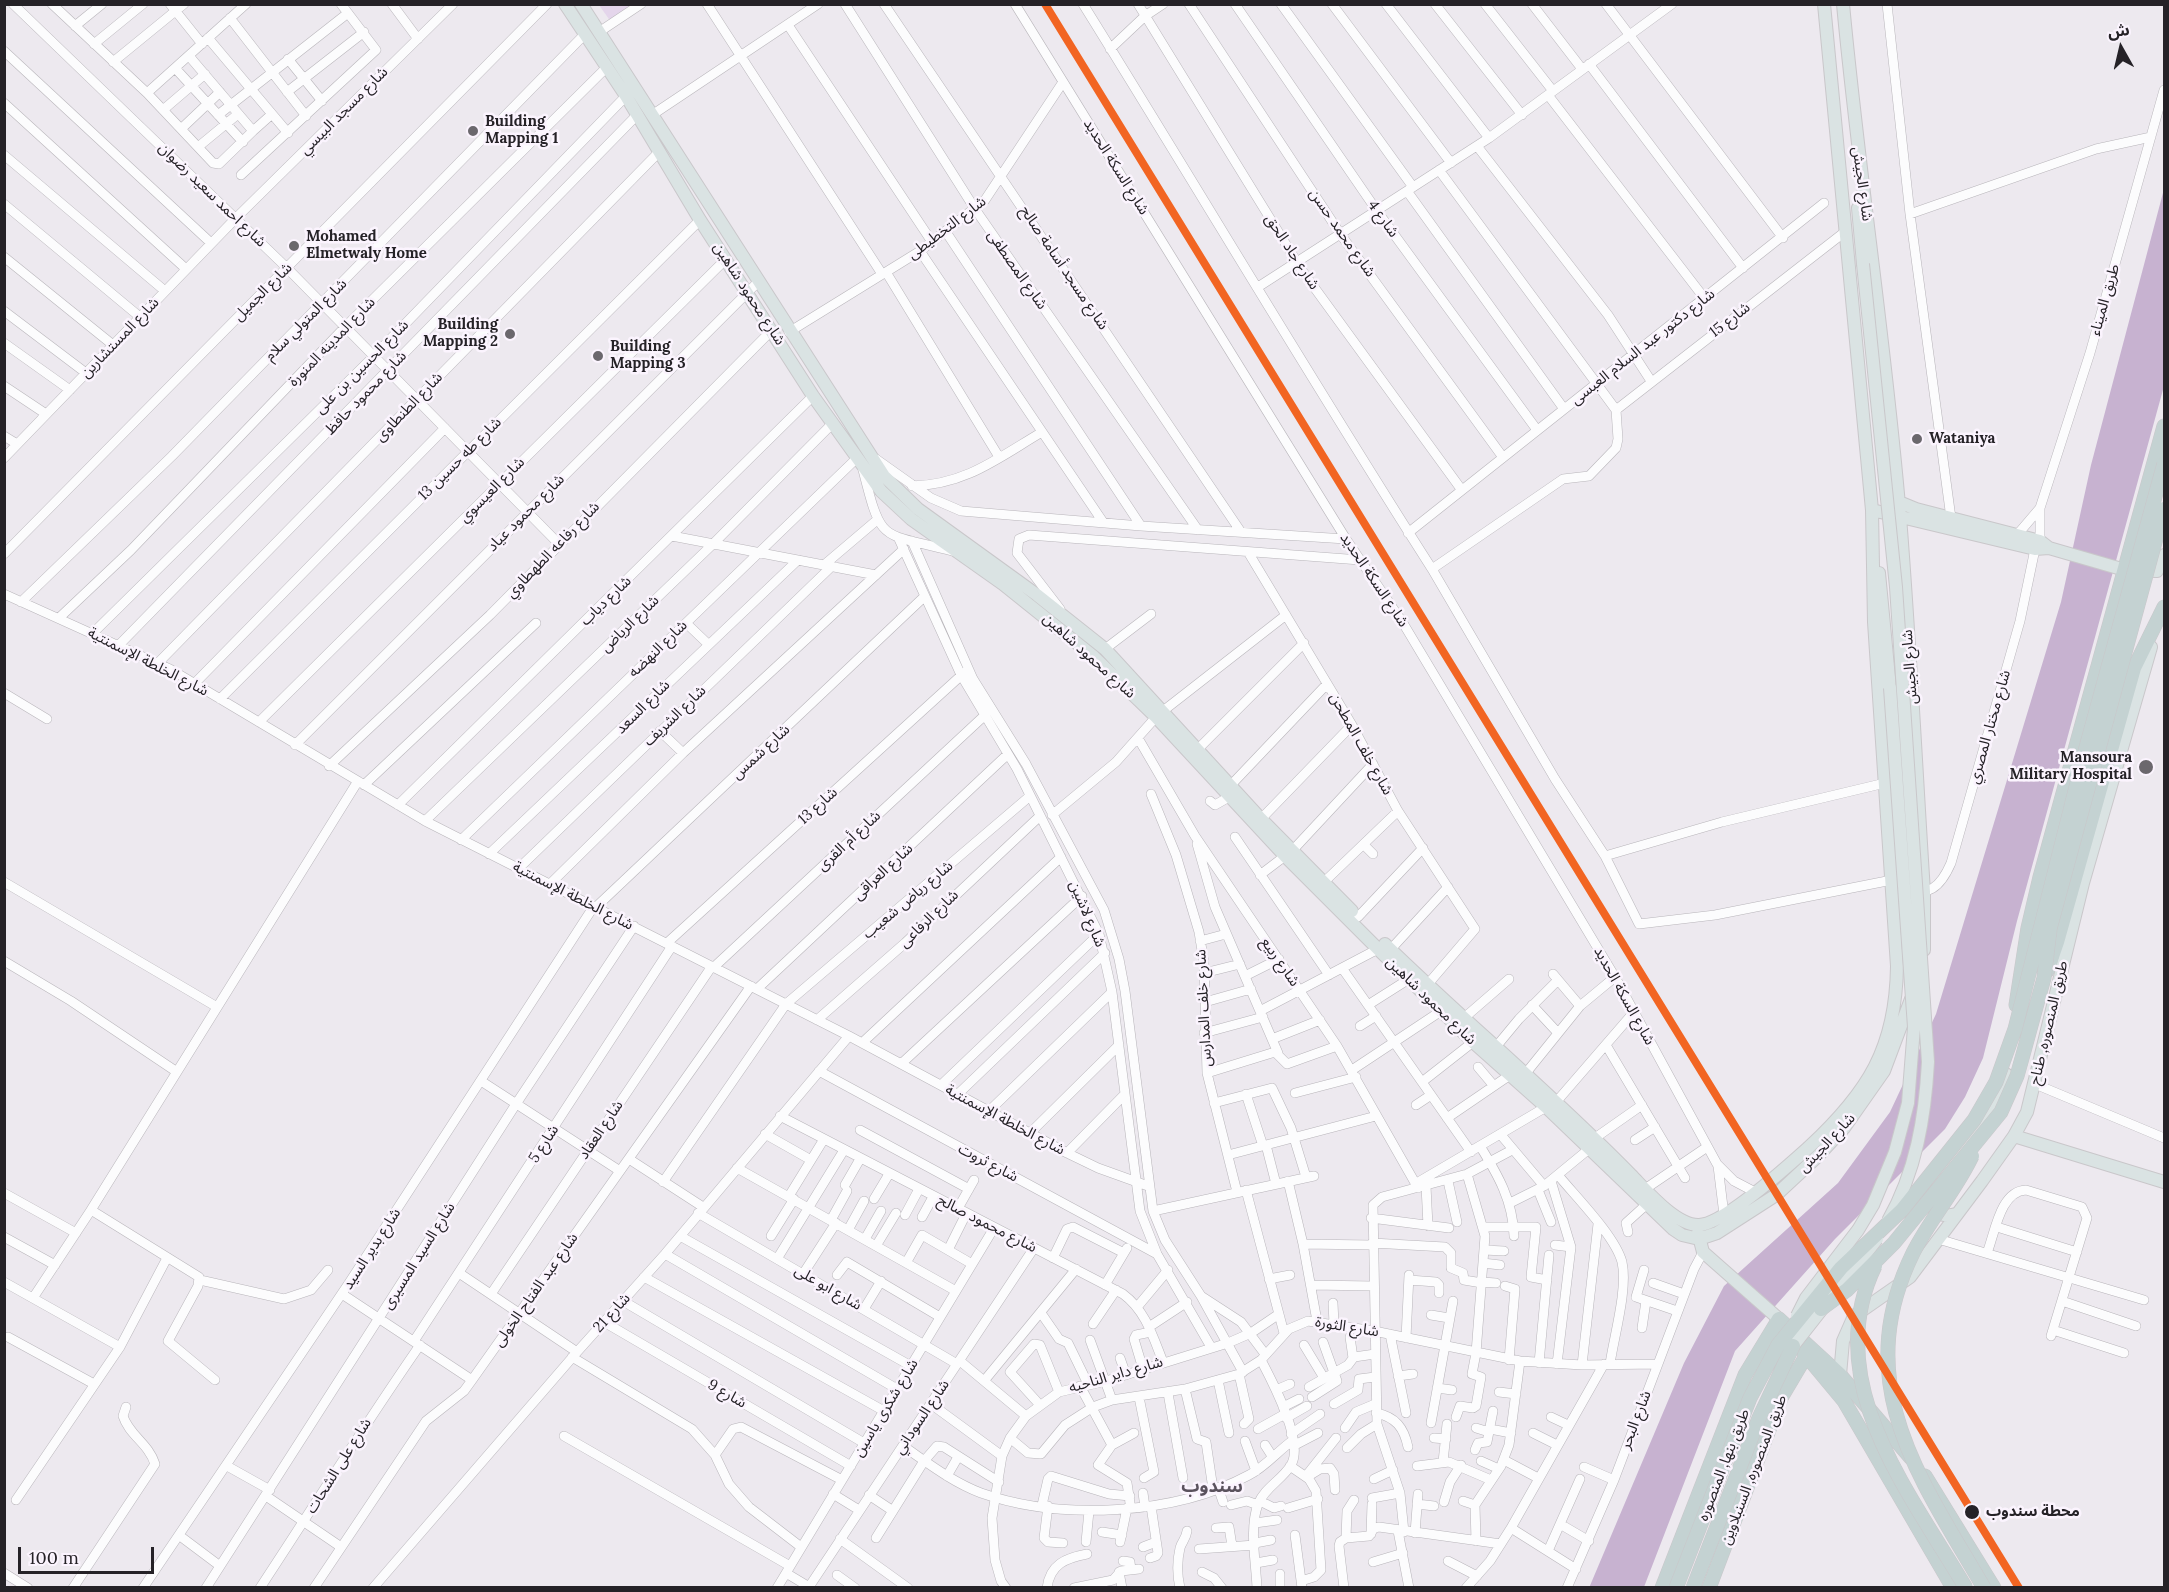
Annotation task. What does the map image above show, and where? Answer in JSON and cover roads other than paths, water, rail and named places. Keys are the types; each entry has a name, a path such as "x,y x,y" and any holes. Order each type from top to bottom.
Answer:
{"highway":[{"path":"2015,1029 2023,953 2033,903 2120,569 2164,426"},
{"path":"1966,1587 1878,1437 1864,1397 1860,1376 1858,1334 1865,1293 1902,1210 1985,1104 2015,1029 2083,758 2164,464"},
{"path":"2044,978 2050,928 2164,509"},
{"path":"1821,1309 1846,1290 1894,1243 1952,1170 1977,1144 1995,1121 2010,1095 2044,978 2057,942 2138,656 2164,607"},
{"path":"1977,1144 1963,1174 1926,1228 1906,1270 1892,1319 1889,1370 1893,1405 1905,1448 1923,1484 1984,1587"},
{"name":"طريق بنها, المنصوره","path":"1676,1587 1750,1398 1778,1345 1841,1268 1902,1210"},
{"path":"1775,1315 1840,1375 1926,1477 1994,1587"},
{"path":"1775,1315 1784,1332 1844,1401 1953,1587"},
{"path":"1662,1587 1737,1394 1775,1315"},
{"name":"طريق بنها, المنصوره","path":"1693,1587 1759,1418 1793,1346"},
{"name":"طريق المنصوره, السنبلاوين","path":"1709,1587 1777,1408 1788,1383 1806,1356"},
{"path":"1737,1394 1777,1408"}],"main road":[{"name":"شارع محمود شاهين","path":"565,4 638,114 700,219 813,396 895,505 1079,644 1198,748 1230,791 1261,819 1289,854 1324,882 1358,917 1409,979 1510,1075 1552,1104"},
{"name":"شارع محمود شاهين","path":"580,4 789,332 861,459 884,476 918,509 1065,615 1105,650 1230,791 1384,949 1428,984 1495,1048 1526,1073 1552,1104 1592,1143 1645,1189 1682,1235 1699,1239"},
{"name":"شارع الجيش","path":"1691,1224 1724,1215 1792,1162 1833,1123 1869,1078 1882,1056 1895,1011 1897,988 1893,895 1874,622 1872,510 1824,4"},
{"name":"شارع الجيش","path":"1699,1239 1724,1229 1776,1195 1825,1148 1865,1100 1884,1071 1896,1045 1923,962 1926,933 1924,892 1899,502 1843,4"},
{"path":"1793,1346 1865,1257 1905,1188 1920,1138 1928,1062 1896,587 1857,195 1859,162"},
{"path":"1899,502 1933,519 2062,551 2120,569 2157,571 2164,555"},
{"path":"1872,510 1900,517 1951,518 2017,535 2041,546"},
{"path":"1795,1322 1806,1298 1858,1230 1873,1205 1895,1152 1908,1103 1914,1027 1883,594 1874,555"},
{"path":"1956,1214 1941,1214 1933,1209 1929,1199 1930,1189 1983,1119 1997,1095 2009,1066 2134,589 2133,580 2120,569"},
{"name":"طريق المنصوره, طناح","path":"1840,1375 1843,1341 1848,1325 1858,1312 1910,1277 2014,1136 2027,1112 2109,788 2146,658 2164,615"},
{"path":"2014,1136 2164,1182"},
{"name":"شارع محمود شاهين","path":"1592,1143 1647,1204 1691,1224"},
{"path":"1691,1224 1704,1252 1775,1315"}],"street":[{"path":"75,26 102,4"},
{"path":"94,44 143,4"},
{"path":"114,62 173,8 184,4"},
{"path":"147,93 246,4"},
{"path":"241,175 376,50 341,4"},
{"path":"393,4 418,39"},
{"name":"شارع الجميل","path":"4,554 547,4"},
{"path":"599,32 641,4"},
{"path":"707,4 884,273 999,458"},
{"path":"652,115 818,4"},
{"name":"شارع المصطفى","path":"845,4 975,210 1198,530"},
{"name":"شارع مسجد أسامة صالح","path":"884,4 1241,532"},
{"name":"شارع السكة الحديد","path":"1015,4 1346,540 1404,623 1615,977 1717,1164 1734,1181 1755,1192"},
{"path":"1083,4 1258,287 1342,430 1432,569 1555,778 1605,856 1639,924 1715,915 1892,880"},
{"name":"شارع جاد الحق","path":"1138,4 1298,264 1461,489"},
{"path":"1110,49 1145,16 1163,4"},
{"name":"شارع محمد حسن","path":"1189,4 1341,235 1502,456"},
{"name":"شارع 4","path":"1235,4 1377,211 1537,430"},
{"path":"1281,4 1564,409"},
{"path":"1332,4 1451,163"},
{"path":"1386,4 1489,138"},
{"path":"1435,4 1522,115"},
{"path":"1485,4 1705,299"},
{"path":"1532,4 1586,66 1743,268"},
{"path":"1606,4 1782,238"},
{"path":"1258,287 1298,264 1489,138 1672,4"},
{"path":"1887,4 1910,214 1951,518"},
{"name":"شارع احمد سعيد رضوان","path":"16,6 287,268 558,543"},
{"path":"57,6 75,26 147,93 215,165 226,159 272,114"},
{"name":"شارع مسجد البيسي","path":"236,218 418,39 448,6"},
{"path":"173,8 250,88 288,133"},
{"path":"218,115 348,13"},
{"path":"230,18 306,116"},
{"path":"788,25 932,242"},
{"path":"287,92 364,32"},
{"name":"شارع المتولي سلام","path":"21,602 172,456 585,34"},
{"path":"4,51 211,243"},
{"path":"189,56 253,131"},
{"path":"288,59 322,101"},
{"name":"شارع المدينه المنورة","path":"59,618 140,542 345,327 607,67"},
{"path":"175,68 243,142"},
{"path":"163,110 205,74"},
{"name":"شارع التخطيطى","path":"789,332 920,251 975,210 1003,177 1063,82"},
{"name":"طريق الميناء","path":"2041,546 2040,508 2090,353 2164,90"},
{"path":"181,129 220,92"},
{"name":"شارع الحسين بن على","path":"93,633 374,356 626,96"},
{"path":"4,103 186,270"},
{"path":"198,147 238,114"},
{"name":"شارع محمود حافظ","path":"119,645 638,114"},
{"path":"1910,214 2096,149 2151,137"},
{"path":"1477,146 1636,355 1651,381"},
{"name":"شارع الطنطاوى","path":"158,663 660,151"},
{"path":"4,155 165,291"},
{"path":"1432,569 1563,479 1588,476 1616,448 1618,439 1616,410 1439,170"},
{"name":"شارع دكتور عبد السلام العبسى","path":"1408,533 1502,456 1636,355 1824,202"},
{"path":"4,204 140,317"},
{"name":"شارع المستشارين","path":"4,458 236,218"},
{"name":"شارع طه حسين 13","path":"220,699 700,219"},
{"name":"شارع 15","path":"1616,410 1846,231"},
{"path":"946,232 1141,526"},
{"path":"920,251 1103,522"},
{"path":"4,257 113,345"},
{"name":"شارع العيسوي","path":"259,722 726,259"},
{"name":"شارع محمود عياد","path":"295,745 758,282"},
{"path":"4,311 86,374"},
{"name":"شارع رفاعه الطهطاوي","path":"329,766 454,649 772,330"},
{"path":"4,343 70,390"},
{"path":"4,386 46,414"},
{"name":"شارع دياب","path":"398,805 813,396"},
{"name":"شارع الرياض","path":"425,821 713,544 832,424"},
{"path":"195,683 445,428"},
{"path":"912,486 959,480 1042,432"},
{"path":"4,436 17,444"},
{"path":"861,459 931,498 961,511 1346,540"},
{"path":"861,459 876,520 888,534 960,553"},
{"name":"شارع النهضه","path":"461,840 759,552 861,459"},
{"name":"طريق الميناء","path":"2017,535 2040,508"},
{"name":"شارع الشريف","path":"519,868 876,520"},
{"path":"1065,615 1017,553 1019,539 1029,535 1360,560"},
{"path":"672,536 876,575"},
{"name":"شارع لاشين","path":"898,537 904,549 915,561 984,716 1023,782 1100,934 1112,992 1135,1182 1145,1226 1157,1254 1188,1302 1211,1347"},
{"name":"شارع لاشين","path":"912,541 925,596 965,672 1033,777 1104,910 1119,958 1148,1186 1154,1211 1165,1240 1202,1296 1228,1343 1241,1373 1249,1419 1244,1424"},
{"name":"شارع مختار المصري","path":"1924,892 1941,884 1951,863 2041,546"},
{"path":"550,884 683,753 904,549"},
{"name":"شارع خلف المطحن","path":"1248,552 1352,725 1398,811 1474,927 1473,933 1428,984"},
{"name":"شارع السعد","path":"489,854 798,560"},
{"name":"شارع الخلطة الإسمنتية","path":"4,594 158,663 425,821 849,1036 1067,1153 1148,1186"},
{"name":"شارع شمس","path":"595,906 925,596"},
{"path":"1105,650 1150,614"},
{"path":"1052,815 1104,772 1160,714 1287,615"},
{"path":"686,623 708,644"},
{"path":"33,1298 361,783 536,624"},
{"path":"1198,748 1304,643"},
{"name":"شارع 13","path":"670,944 965,672"},
{"path":"1210,801 1215,806 1230,791 1327,684"},
{"path":"4,693 47,719"},
{"name":"شارع أم القرى","path":"713,966 984,716"},
{"path":"1261,819 1352,725"},
{"path":"660,731 683,753"},
{"name":"شارع ربيع","path":"1138,738 1194,836 1337,1046 1376,1116 1420,1186"},
{"name":"شارع العراقى","path":"754,988 1008,754"},
{"path":"1260,875 1289,854 1373,764"},
{"path":"1023,782 1033,777"},
{"path":"1605,856 1722,822 1884,783"},
{"name":"شارع خلف المدارس","path":"1151,794 1176,855 1200,941 1204,973 1204,1034 1214,1103 1284,1333"},
{"name":"شارع رياض شعيب","path":"663,1182 786,1004 1030,796"},
{"path":"1324,882 1398,811"},
{"name":"شارع الرفاعى","path":"817,1020 905,943 1040,816"},
{"path":"1194,836 1212,897 1278,1053 1287,1064 1337,1046"},
{"path":"1235,837 1329,975"},
{"path":"1364,845 1373,854"},
{"path":"1358,917 1423,848"},
{"path":"862,1043 1061,857"},
{"path":"4,882 217,1007"},
{"path":"1204,1034 1262,1014 1300,990 1384,949 1448,887"},
{"path":"1893,895 1924,892"},
{"path":"901,1064 1082,896"},
{"name":"شارع بدير السيد","path":"143,1587 180,1536 342,1294 595,906"},
{"name":"شارع السيد المسيرى","path":"206,1587 516,1104 634,926"},
{"path":"941,1085 1100,934"},
{"path":"1200,941 1227,934"},
{"name":"شارع 5","path":"417,1343 459,1273 670,944"},
{"path":"958,1094 1105,957 1119,958"},
{"path":"1245,976 1279,959"},
{"path":"4,961 71,1001 177,1072"},
{"path":"1204,973 1240,964"},
{"name":"شارع العقاد","path":"490,1294 713,966"},
{"path":"1342,968 1471,1152"},
{"path":"1495,1048 1555,977 1580,1006"},
{"path":"1526,1073 1580,1006 1615,977"},
{"path":"1464,1018 1509,978"},
{"path":"1368,1005 1409,979"},
{"name":"شارع عبد الفتاح الخولى","path":"314,1587 426,1421 464,1391 620,1171 754,988"},
{"path":"1205,1002 1251,989"},
{"path":"989,1111 1112,992"},
{"path":"1532,1005 1558,1033"},
{"path":"1295,1093 1354,1074 1394,1042 1442,1011"},
{"path":"1420,1186 1480,1146 1552,1104 1634,1012"},
{"path":"1360,1026 1376,1016"},
{"path":"1272,1039 1320,1020"},
{"name":"شارع 21","path":"373,1587 665,1254 849,1036"},
{"path":"1422,1082 1473,1042"},
{"path":"1030,1133 1119,1045"},
{"path":"1606,1045 1685,1178"},
{"path":"1208,1073 1278,1053"},
{"path":"1478,1067 1494,1086"},
{"name":"شارع ثروت","path":"819,1071 1157,1254"},
{"path":"1447,1118 1510,1075"},
{"path":"482,1081 620,1171"},
{"path":"2035,1084 2164,1138"},
{"path":"1154,1211 1310,1176 1272,1088 1214,1103"},
{"path":"1246,1094 1265,1145 1276,1184"},
{"path":"1067,1153 1124,1095"},
{"path":"1416,1105 1431,1095"},
{"path":"1510,1203 1548,1183 1592,1143 1642,1105"},
{"name":"شارع محمود صالح","path":"780,1116 1116,1290 1138,1306 1163,1362"},
{"path":"1228,1155 1376,1116"},
{"path":"1635,1140 1655,1127"},
{"path":"860,1130 969,1189"},
{"path":"765,1134 811,1160"},
{"path":"1468,1587 1511,1528 1568,1425 1607,1364 1622,1292 1622,1263 1612,1242 1598,1224 1512,1150 1501,1135"},
{"path":"771,1236 824,1139"},
{"path":"1480,1146 1510,1203 1514,1236"},
{"path":"1645,1189 1707,1147"},
{"path":"777,1259 843,1150"},
{"path":"1408,1587 1401,1531 1400,1493 1377,1424 1372,1205 1382,1197 1467,1174 1512,1150"},
{"path":"803,1274 833,1221 860,1159"},
{"name":"شارع ابو على","path":"628,1160 777,1259 958,1362 1026,1416"},
{"name":"شارع السكة الحديد","path":"1717,1164 1724,1215"},
{"path":"737,1167 956,1291"},
{"path":"848,1230 889,1174"},
{"path":"1456,1416 1460,1406 1473,1408 1476,1406 1481,1377 1472,1374 1482,1282 1484,1227 1467,1174"},
{"path":"948,1250 974,1179"},
{"path":"1288,1181 1312,1286 1317,1321"},
{"path":"1371,1218 1428,1226 1453,1225 1448,1181"},
{"path":"1548,1183 1551,1222"},
{"path":"1548,1183 1571,1247 1557,1364"},
{"path":"1420,1186 1428,1226"},
{"path":"876,1246 919,1189"},
{"path":"1987,1253 2007,1199 2018,1190 2026,1190 2082,1207 2087,1218 2052,1333 2124,1353"},
{"path":"4,1192 76,1233"},
{"path":"922,1217 933,1197"},
{"path":"1628,1232 1626,1223 1647,1204"},
{"path":"91,1210 200,1280 284,1299 311,1290 328,1270"},
{"path":"865,1239 881,1211"},
{"path":"1582,1365 1598,1224"},
{"path":"1484,1227 1534,1226 1536,1239 1531,1277 1547,1280"},
{"path":"1053,1258 1067,1229 1073,1227 1124,1253"},
{"path":"1996,1227 2077,1252"},
{"name":"شارع شكرى ياسين","path":"777,1587 994,1228"},
{"path":"906,1263 922,1235 972,1264"},
{"path":"680,1236 911,1366"},
{"path":"4,1237 55,1265"},
{"path":"1525,1238 1536,1239"},
{"path":"1938,1239 2144,1300"},
{"path":"1105,1285 1131,1240"},
{"path":"1303,1244 1445,1247 1451,1253 1451,1268 1462,1272 1464,1280 1500,1284 1515,1289 1509,1360"},
{"path":"1555,1245 1571,1247"},
{"name":"شارع السوداني","path":"810,1587 1034,1248"},
{"path":"1484,1250 1504,1251"},
{"name":"شارع البحر","path":"1568,1587 1614,1480 1677,1311 1704,1252"},
{"path":"665,1254 897,1389"},
{"path":"1539,1363 1549,1255"},
{"path":"16,1500 120,1347 167,1257"},
{"path":"837,1275 848,1262 940,1317"},
{"path":"1483,1263 1500,1265"},
{"path":"984,1381 1076,1269"},
{"path":"1138,1306 1167,1270"},
{"path":"1644,1270 1635,1294 1646,1301 1677,1311"},
{"path":"459,1273 520,1313 575,1354 692,1429 715,1455 729,1484 750,1507 801,1547"},
{"path":"1269,1279 1290,1275"},
{"path":"644,1277 884,1411"},
{"path":"1407,1338 1409,1277 1434,1277 1439,1285 1439,1293"},
{"path":"200,1280 168,1341 215,1380"},
{"path":"864,1309 881,1281"},
{"path":"4,1282 120,1347"},
{"path":"1653,1283 1684,1294"},
{"path":"1312,1286 1373,1286"},
{"path":"1093,1324 1116,1290"},
{"path":"342,1294 472,1380"},
{"path":"1202,1296 1229,1312 1251,1333 1285,1413 1292,1440 1290,1466 1259,1503 1255,1523 1257,1587"},
{"path":"623,1301 864,1443"},
{"path":"1431,1423 1443,1346 1453,1301"},
{"path":"1642,1328 1646,1301"},
{"path":"2062,1301 2136,1326"},
{"path":"1143,1369 1134,1339 1136,1335 1150,1330 1188,1302"},
{"path":"1333,1303 1334,1324"},
{"path":"1041,1312 1059,1339 1068,1343 1092,1407 1112,1445"},
{"name":"شارع داير الناحيه","path":"1003,1584 992,1539 996,1497 1002,1456 1010,1438 1026,1416 1059,1392 1126,1375 1228,1343 1251,1333 1279,1314"},
{"path":"1431,1315 1449,1318"},
{"name":"شارع الثورة","path":"1010,1438 1028,1453 1041,1454 1065,1425 1092,1407 1112,1400 1168,1393 1241,1373 1263,1357 1284,1333 1295,1325 1317,1321 1509,1360 1582,1365 1658,1364"},
{"name":"شارع 9","path":"604,1322 851,1466"},
{"path":"1390,1334 1406,1413"},
{"path":"1309,1387 1348,1365 1353,1358 1350,1337"},
{"path":"6,1338 94,1384"},
{"path":"1090,1340 1112,1400"},
{"path":"1258,1429 1336,1384 1323,1342"},
{"name":"شارع على الشحات","path":"260,1587 417,1343"},
{"path":"1040,1404 1010,1372 1034,1344 1040,1345 1059,1392"},
{"path":"1304,1345 1324,1378"},
{"path":"1353,1358 1375,1354"},
{"path":"1120,1358 1126,1375"},
{"path":"1476,1541 1475,1505 1504,1460 1511,1433 1520,1361"},
{"path":"1399,1370 1413,1374"},
{"path":"1334,1404 1358,1390 1359,1379 1375,1377"},
{"path":"1218,1380 1229,1433"},
{"path":"1276,1390 1290,1384"},
{"path":"1437,1388 1452,1389"},
{"path":"1185,1389 1197,1439 1206,1442 1215,1488 1227,1504 1247,1501 1274,1508 1318,1499"},
{"path":"1499,1392 1516,1394"},
{"path":"1168,1393 1183,1478"},
{"path":"1139,1397 1154,1472 1144,1478"},
{"path":"930,1404 1002,1456"},
{"path":"73,1587 155,1464 152,1455 126,1426 123,1416 126,1407"},
{"path":"1345,1428 1356,1412 1376,1409 1396,1421 1408,1447"},
{"path":"1475,1450 1478,1443 1486,1443 1493,1411"},
{"path":"903,1446 947,1476 996,1497 1089,1511 1148,1507 1183,1501 1256,1471 1320,1414"},
{"path":"1551,1417 1568,1425"},
{"path":"1347,1448 1377,1424"},
{"path":"1443,1462 1447,1424"},
{"path":"715,1455 733,1429 741,1427 842,1480"},
{"path":"1476,1428 1511,1433"},
{"path":"1102,1532 1121,1539 1130,1496 1126,1482 1098,1465 1112,1445 1134,1433"},
{"path":"1292,1440 1318,1433"},
{"path":"1533,1433 1557,1445"},
{"path":"564,1436 788,1570 810,1587"},
{"path":"1307,1477 1336,1438"},
{"path":"1434,1438 1446,1439"},
{"path":"1245,1441 1256,1471"},
{"path":"1265,1445 1272,1456"},
{"path":"876,1538 924,1461 937,1446 944,1447 999,1482"},
{"path":"947,1476 958,1456"},
{"path":"1504,1460 1538,1478"},
{"path":"1481,1461 1499,1469"},
{"path":"1417,1466 1443,1462 1461,1466 1491,1480"},
{"path":"227,1466 341,1547"},
{"path":"1290,1466 1307,1477 1318,1499 1321,1570 1301,1584 1295,1535"},
{"path":"1444,1502 1450,1482 1461,1466"},
{"path":"1584,1467 1614,1480"},
{"path":"1307,1477 1320,1469 1330,1468 1334,1474 1335,1490"},
{"path":"1374,1479 1393,1470"},
{"path":"1063,1543 1048,1542 1044,1538 1045,1505 1048,1479 1051,1476 1109,1494 1130,1496"},
{"path":"1548,1551 1580,1479"},
{"path":"1143,1493 1156,1542 1157,1555 1150,1558"},
{"path":"1371,1534 1372,1501 1400,1493"},
{"path":"833,1494 859,1510"},
{"path":"1415,1533 1418,1494"},
{"path":"869,1495 893,1511"},
{"path":"1346,1538 1347,1511 1354,1500"},
{"path":"1463,1501 1475,1505"},
{"path":"1417,1504 1434,1506"},
{"path":"1086,1542 1089,1511"},
{"path":"1255,1523 1277,1520"},
{"path":"1560,1524 1589,1541"},
{"path":"1216,1528 1229,1527 1232,1546"},
{"path":"1344,1587 1340,1542 1346,1538 1371,1534 1376,1527 1501,1544"},
{"path":"1511,1528 1576,1569"},
{"path":"1180,1587 1178,1577 1180,1550 1187,1531"},
{"path":"180,1536 220,1566"},
{"path":"840,1539 908,1587"},
{"path":"1199,1549 1255,1544 1271,1540"},
{"path":"1143,1547 1156,1542"},
{"path":"1374,1562 1403,1553"},
{"path":"1047,1587 1048,1579 1056,1565 1071,1557 1087,1554"},
{"path":"1256,1563 1273,1560"},
{"path":"1448,1560 1477,1576"},
{"path":"1119,1572 1135,1570 1130,1562 1123,1561"},
{"path":"1074,1587 1094,1586 1115,1579 1119,1572"},
{"path":"1119,1572 1122,1587"},
{"path":"1202,1572 1214,1578 1222,1587"},
{"path":"4,1573 28,1587"},
{"path":"1280,1574 1280,1587"},
{"path":"837,1575 855,1587"},
{"path":"992,1587 1003,1584"}],"place":[{"name":"Building Mapping 1","path":"473,131"},
{"name":"Mohamed Elmetwaly Home","path":"294,246"},
{"name":"Building Mapping 2","path":"510,334"},
{"name":"Building Mapping 3","path":"598,356"},
{"name":"Wataniya","path":"1917,439"},
{"name":"Mansoura Military Hospital","path":"2146,767"},
{"name":"محطة سندوب","path":"1972,1512"}],"district":[{"name":"سندوب","path":"1212,1487"}]}
